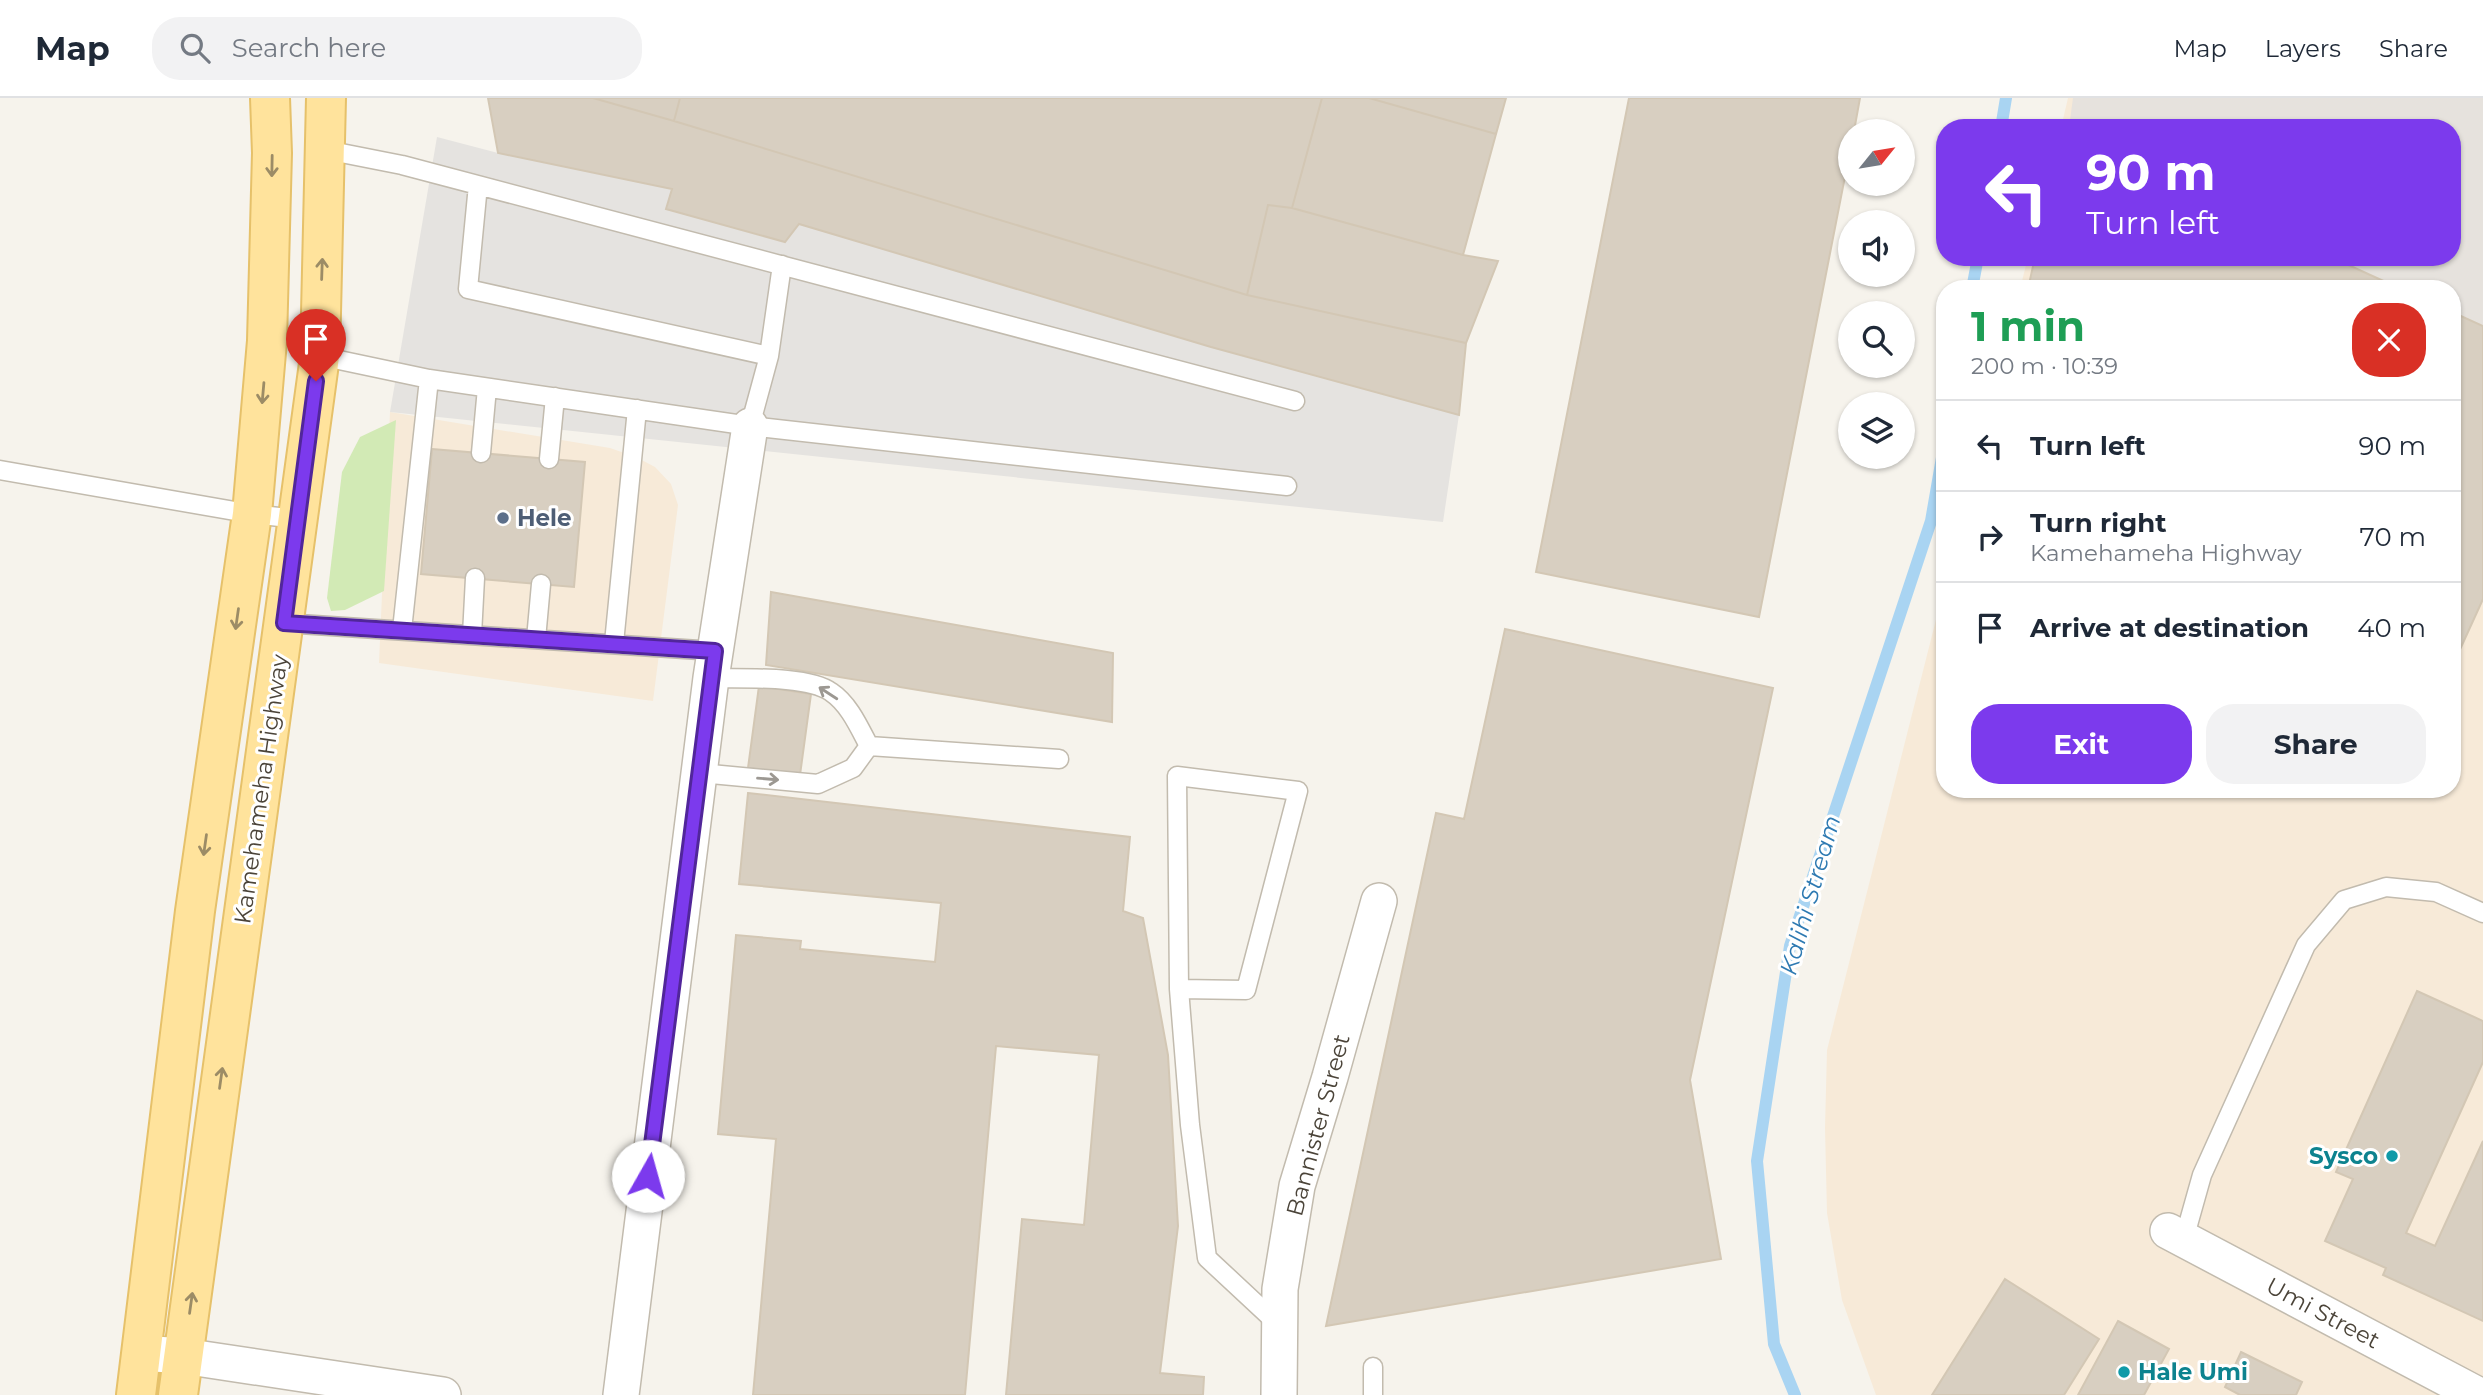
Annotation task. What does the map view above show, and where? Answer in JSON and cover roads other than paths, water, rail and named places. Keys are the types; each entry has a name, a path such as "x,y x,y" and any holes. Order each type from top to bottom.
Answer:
{"main road":[{"name":"Kamehameha Highway","path":"136,1395 195,911 252,514 267,341 272,153 270,98"},
{"name":"Kamehameha Highway","path":"178,1395 320,356 326,98"}],"street":[{"path":"621,1395 713,664 750,426"},
{"name":"Bannister Street","path":"1279,1395 1280,1289 1297,1186 1379,901"},
{"name":"Umi Street","path":"2176,1235 2478,1395"},
{"path":"141,1353 183,1356 443,1395"}],"lane":[{"path":"326,150 402,165 1295,401"},
{"path":"478,185 468,289 769,356"},
{"path":"750,426 769,356 782,265"},
{"path":"320,356 429,379 750,426 1287,486"},
{"path":"402,630 429,379"},
{"path":"481,453 487,388"},
{"path":"549,459 555,397"},
{"path":"614,643 637,409"},
{"path":"0,470 252,514 298,519"},
{"path":"472,635 475,579"},
{"path":"536,639 541,584"},
{"path":"284,623 614,643 809,682 832,692 850,712 869,746"},
{"path":"869,746 1059,759"},
{"path":"700,773 818,784 853,768 869,746"},
{"path":"1179,989 1246,990 1298,791 1177,776 1179,989 1190,1125 1208,1258 1279,1325"},
{"path":"2176,1235 2306,944 2344,900 2386,887 2436,892 2483,912"},
{"path":"1373,1367 1373,1395"}],"waterway":[{"name":"Kalihi Stream","path":"2002,119 2006,98"},
{"name":"Kalihi Stream","path":"1974,280 1976,266"},
{"name":"Kalihi Stream","path":"1795,1395 1774,1344 1757,1161 1790,946 1931,521 1936,492"}],"place":[{"name":"Hele","path":"503,518"},
{"name":"Sysco","path":"2392,1156"},
{"name":"Hale Umi","path":"2124,1372"}]}
